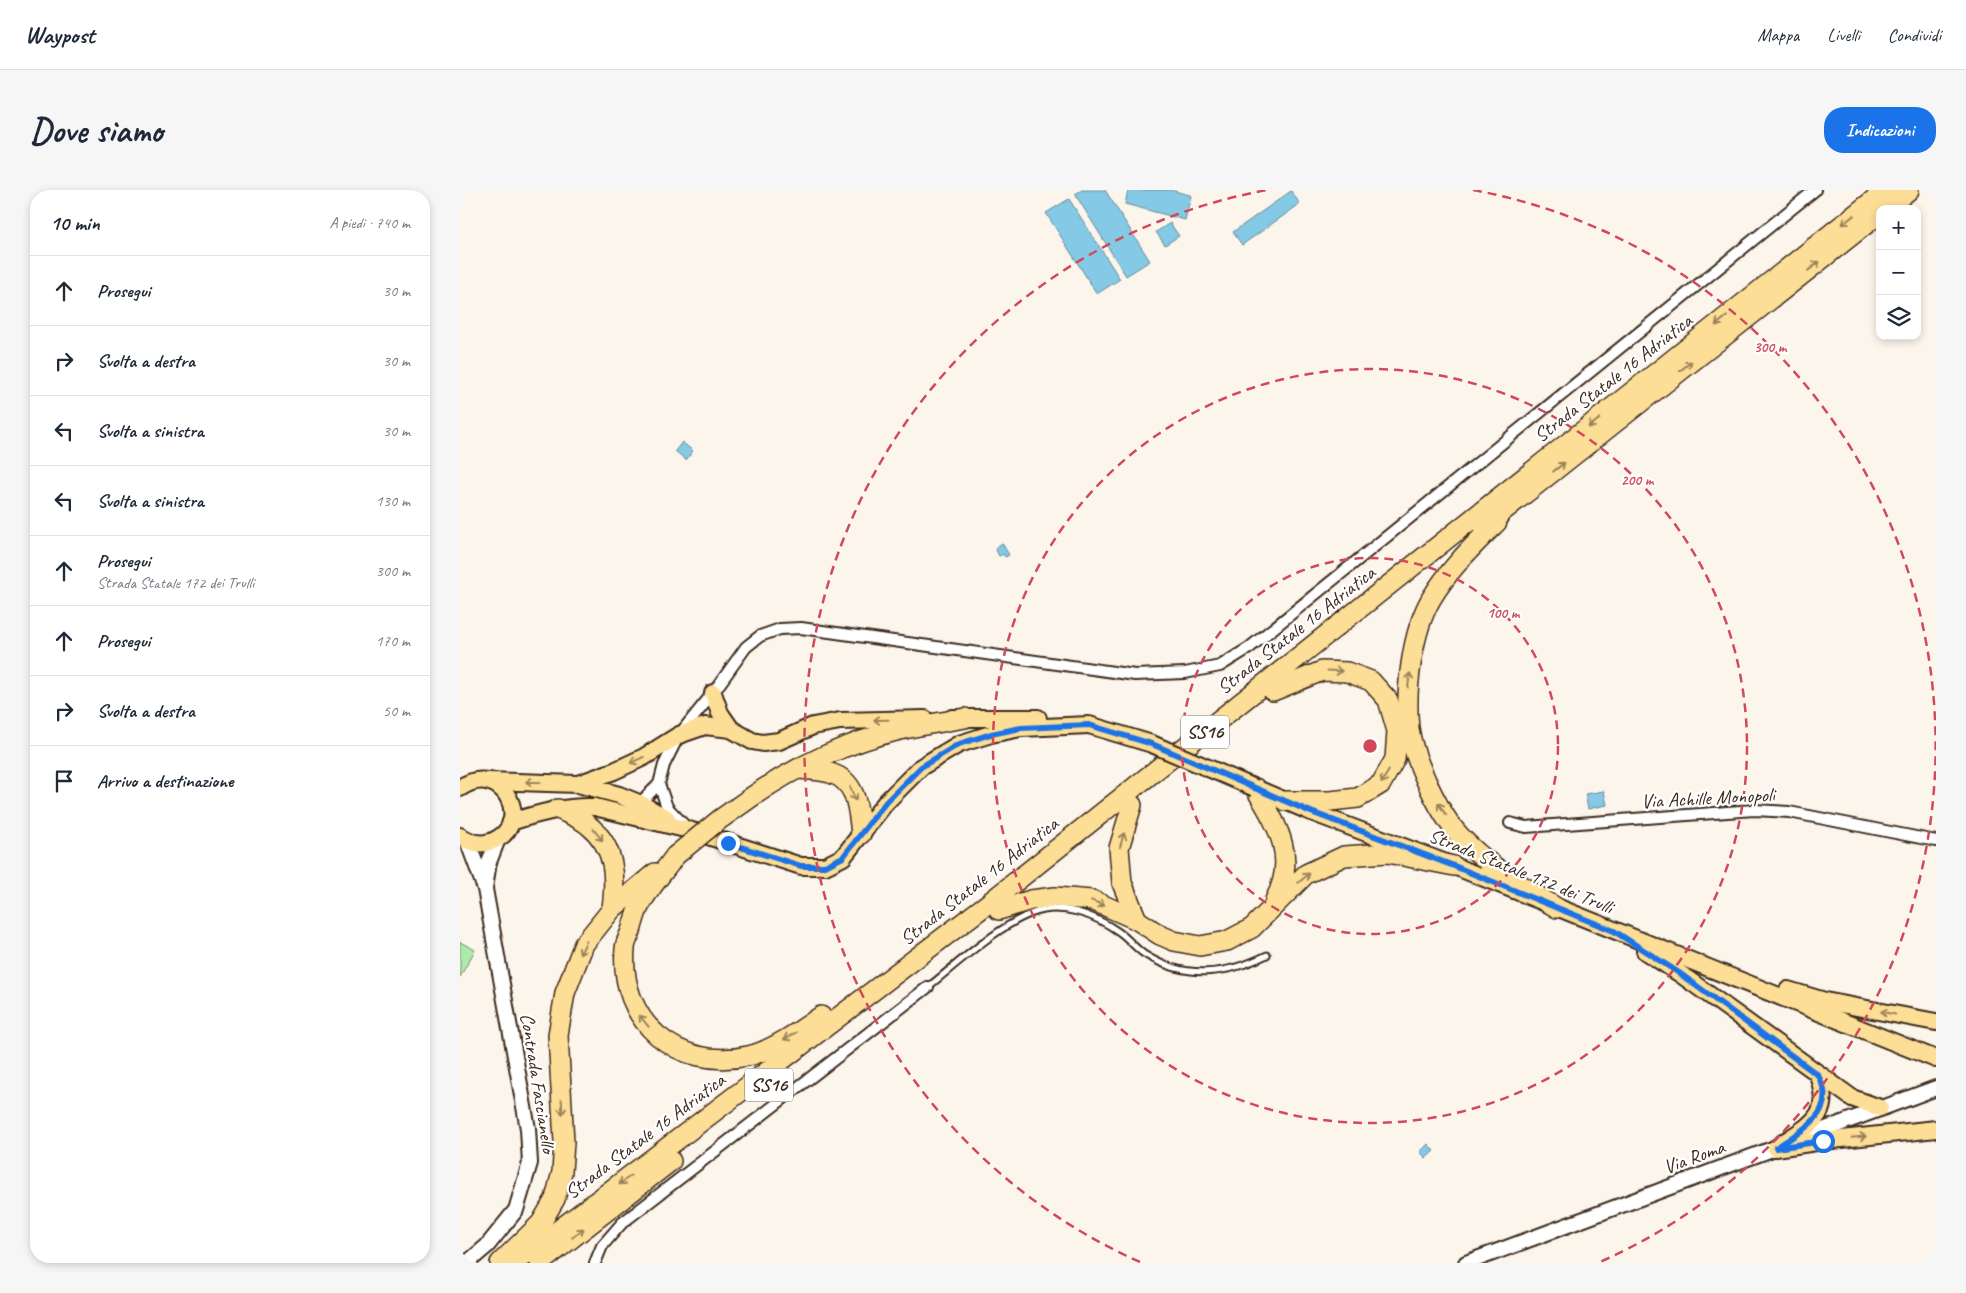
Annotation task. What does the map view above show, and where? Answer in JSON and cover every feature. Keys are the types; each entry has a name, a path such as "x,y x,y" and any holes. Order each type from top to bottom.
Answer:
{"highway":[{"name":"Strada Statale 16 Adriatica","path":"515,1263 1018,881 1886,190"},
{"path":"1891,205 1909,190"},
{"name":"Strada Statale 16 Adriatica","path":"540,1263 999,910 1272,691 1876,216"},
{"path":"1530,490 1460,559 1430,600 1414,643 1408,686 1410,729 1422,770 1436,801 1459,835 1492,865 1557,908"},
{"path":"1272,691 1322,671 1347,672 1371,681 1388,700 1397,731 1395,759 1381,784 1358,798 1330,802 1285,801"},
{"path":"500,1263 541,1224 555,1199 562,1172 564,1142 558,1035 565,992 584,944 612,910 719,820 774,782 842,749 899,731 965,718"},
{"path":"798,769 831,773 848,782 856,800 861,834"},
{"path":"1255,788 1277,826 1286,860 1284,884 1269,912"},
{"path":"1132,805 1119,848 1122,883 1137,920"},
{"path":"558,809 587,824 600,835 612,858 615,884 612,910"},
{"path":"999,910 1031,900 1055,897 1092,900 1137,920 1160,935 1174,941 1200,946 1227,941 1252,928 1306,874 1344,856 1388,853 1454,866"},
{"path":"675,856 639,908 625,947 627,987 640,1017 660,1039 687,1054 715,1059 749,1056 767,1049 805,1028 1018,881"}],"main road":[{"path":"713,693 720,713 731,729"},
{"path":"578,784 614,771 644,757 679,736 705,726 731,729 752,740 763,743 779,741 813,726 840,721 1051,718 1089,725"},
{"path":"511,822 545,811 579,806 595,807 689,830 801,866 825,866 843,857 886,802 921,767 959,744 991,734 1021,728 1089,725"},
{"name":"Strada Statale 172 dei Trulli","path":"1089,725 1152,744 1285,801 1454,866 1936,1059"},
{"path":"463,785 478,780 578,784 619,795 641,804 689,830"},
{"path":"463,838 477,844 488,843 498,839 511,822 512,812 509,797 498,785 489,781"},
{"path":"1614,931 1679,973 1852,1098 1880,1108"},
{"path":"1704,967 1825,1001 1936,1022"},
{"path":"1776,1148 1815,1120 1823,1106 1824,1099 1824,1091 1818,1075"},
{"path":"1776,1148 1936,1129"}],"street":[{"path":"626,814 641,804 658,784 664,765 679,736 746,647 760,636 780,629 801,628 1135,674 1185,674 1220,666 1249,648 1815,190"},
{"path":"658,784 667,807 689,830"},
{"name":"Via Achille Monopoli","path":"1510,823 1526,827 1754,810 1789,812 1936,841"},
{"name":"Contrada Fascianello","path":"463,838 485,889 528,1129 530,1163 516,1210 487,1246 467,1263"},
{"name":"Contrada Fascianello","path":"485,889 490,862 498,839"},
{"path":"595,1263 602,1246 622,1223 928,987"},
{"name":"Via Roma","path":"1466,1263 1493,1258 1936,1088"}],"lane":[{"path":"928,987 1008,924 1034,912 1054,909 1098,918 1119,932 1144,954 1180,969 1197,972 1228,970 1248,964 1267,955"}],"green space":[{"path":"460,942 475,950 460,977"}],"water":[{"path":"1082,190 1105,190 1150,261 1126,276 1075,194"},
{"path":"1128,190 1170,190 1190,195 1185,220 1125,204"},
{"path":"1291,191 1300,204 1242,245 1233,232"},
{"path":"1069,199 1120,279 1097,294 1046,213"},
{"path":"1170,223 1179,236 1165,245 1156,232"},
{"path":"682,442 693,451 686,460 675,451"},
{"path":"1002,543 1009,555 1005,557 1003,554 999,556 995,548"},
{"path":"1604,791 1607,805 1588,809 1585,794"},
{"path":"1428,1144 1434,1151 1426,1158 1420,1152"}],"route":[{"path":"728,843 801,866 825,866 843,857 886,802 921,767 959,744 991,734 1021,728 1089,725 1152,744 1311,812 1454,866 1614,931 1679,973 1818,1075 1824,1091 1823,1106 1815,1120 1776,1148 1823,1141"}]}
